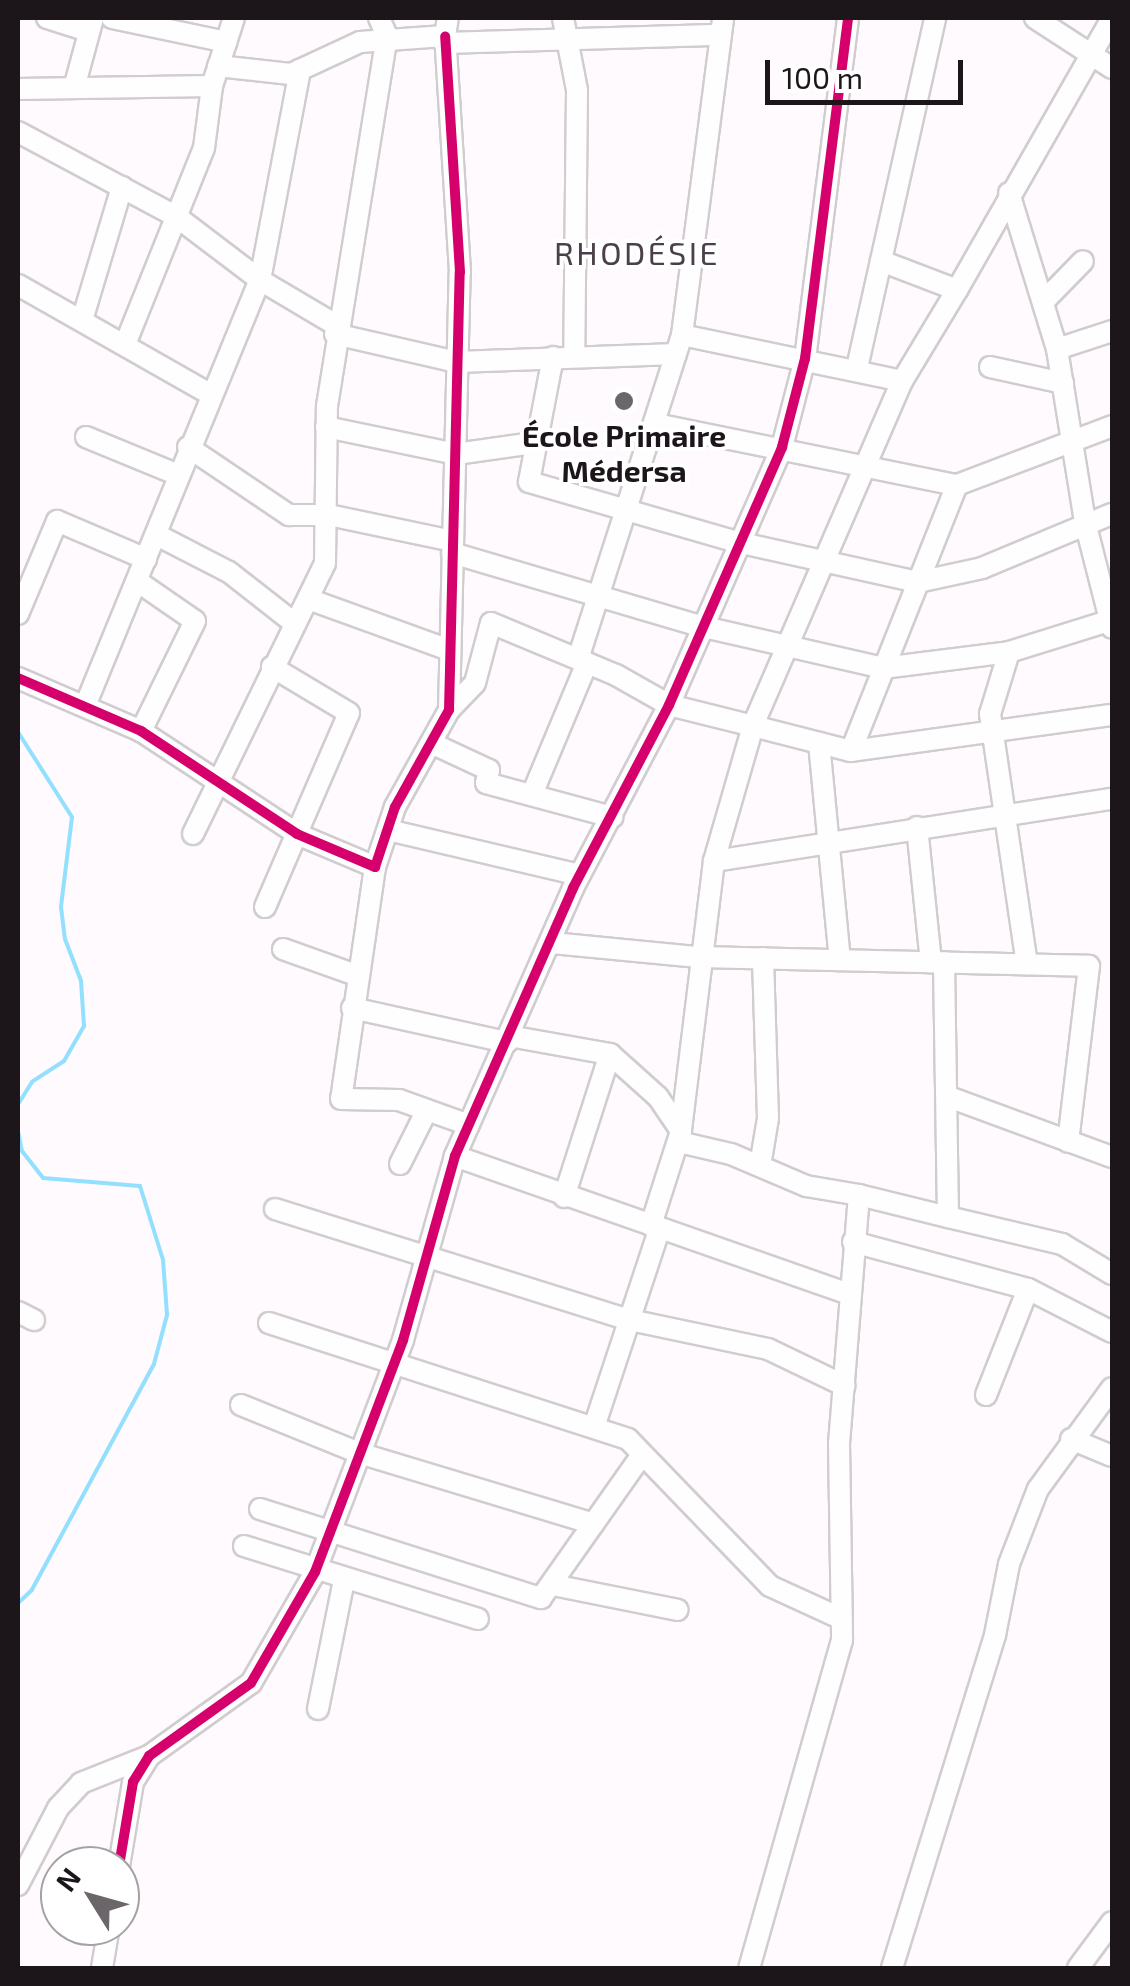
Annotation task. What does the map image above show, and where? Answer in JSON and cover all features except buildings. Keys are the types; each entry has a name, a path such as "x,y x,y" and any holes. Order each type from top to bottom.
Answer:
{"street":[{"path":"47,18 90,24 74,88"},
{"path":"112,18 227,42"},
{"path":"126,342 204,148 215,76 234,18"},
{"path":"563,18 577,90 574,355"},
{"path":"18,1885 58,1808 81,1783 150,1756 251,1683 315,1572 393,1361 468,1125 580,875 669,706 737,542 782,448 805,359 848,18"},
{"path":"857,368 935,18"},
{"path":"1038,18 1112,68"},
{"path":"595,1424 630,1320 680,1136 695,1047 698,957 714,861 753,726 828,564 902,381 1112,18"},
{"path":"18,88 74,88 300,70 383,27 567,41 661,27 722,26 679,345 656,424 596,594 583,661 533,792"},
{"path":"193,834 294,623 311,600 325,562 329,515 326,427 336,330 356,247 383,27"},
{"path":"446,32 459,252 450,710"},
{"path":"85,706 157,535 188,447 260,280 300,70"},
{"path":"18,132 177,218 336,330 457,362 679,345 805,359 902,381"},
{"path":"83,316 122,187"},
{"path":"188,447 289,515 329,515 452,548 704,628 883,668 1009,652 1112,623 1085,522 1057,348 1008,192"},
{"path":"1043,302 1082,261"},
{"path":"880,262 957,290"},
{"path":"18,285 83,316 210,394"},
{"path":"1057,348 1112,332"},
{"path":"552,356 533,443 529,482 737,542 918,582 982,568 1112,514"},
{"path":"990,367 1063,383"},
{"path":"656,424 958,485 1112,426"},
{"path":"326,427 456,454 533,443"},
{"path":"86,437 178,475"},
{"path":"851,751 958,485"},
{"path":"18,614 57,521 146,559"},
{"path":"157,535 228,572 294,623"},
{"path":"137,580 195,621 141,731"},
{"path":"311,600 449,650"},
{"path":"468,1125 399,1100 342,1098 356,975 374,867 431,742 450,710 475,683 491,623 583,661 669,706 851,751 1112,715"},
{"path":"1009,652 990,714 1027,964"},
{"path":"265,907 349,712 272,667"},
{"path":"18,678 141,731 297,834 374,867"},
{"path":"431,742 489,770 486,783 533,792 612,817"},
{"path":"820,743 840,960"},
{"path":"714,861 1112,799"},
{"path":"917,827 937,962 949,1096 948,1217"},
{"path":"388,830 580,875"},
{"path":"552,943 698,957 1089,966 1068,1142"},
{"path":"284,950 356,975"},
{"path":"760,1166 768,1118 763,958"},
{"path":"352,1008 508,1039 610,1054 658,1096 680,1136 806,1186 1062,1244 1112,1274"},
{"path":"564,1198 610,1054"},
{"path":"949,1096 1112,1156"},
{"path":"400,1164 426,1110"},
{"path":"456,1156 564,1198 848,1294"},
{"path":"749,1968 840,1647 839,1444 848,1294 859,1195"},
{"path":"275,1209 425,1252 630,1320 768,1349 845,1386"},
{"path":"853,1242 1028,1289 1112,1332"},
{"path":"986,1395 1028,1289"},
{"path":"268,1323 595,1424 628,1438 641,1456 770,1586 842,1619"},
{"path":"892,1968 994,1634 1009,1564 1038,1490 1071,1438 1112,1388"},
{"path":"241,1405 359,1453 594,1524"},
{"path":"1071,1438 1112,1456"},
{"path":"260,1509 536,1598 553,1586 641,1456"},
{"path":"244,1546 315,1572 478,1619"},
{"path":"318,1709 344,1580"},
{"path":"553,1586 678,1610"},
{"path":"122,1846 133,1782 150,1756"},
{"path":"1078,1968 1112,1922"}],"waterway":[{"path":"18,732 72,817 61,907 65,939 81,981 84,1026 64,1061 32,1082 18,1104"},
{"path":"18,1131 22,1151 43,1178 140,1186 163,1260 167,1315 154,1364 32,1590 18,1603"}],"cycle path":[{"path":"122,1846 133,1782 149,1756 251,1683 315,1572 403,1340 455,1156 573,888 669,705 782,447 805,359 848,18"},
{"path":"18,678 141,731 297,834 375,867 395,807 449,710 460,272 445,36"}],"place":[{"name":"École Primaire Médersa","path":"624,401"}],"district":[{"name":"RHODÉSIE","path":"637,252"}]}
